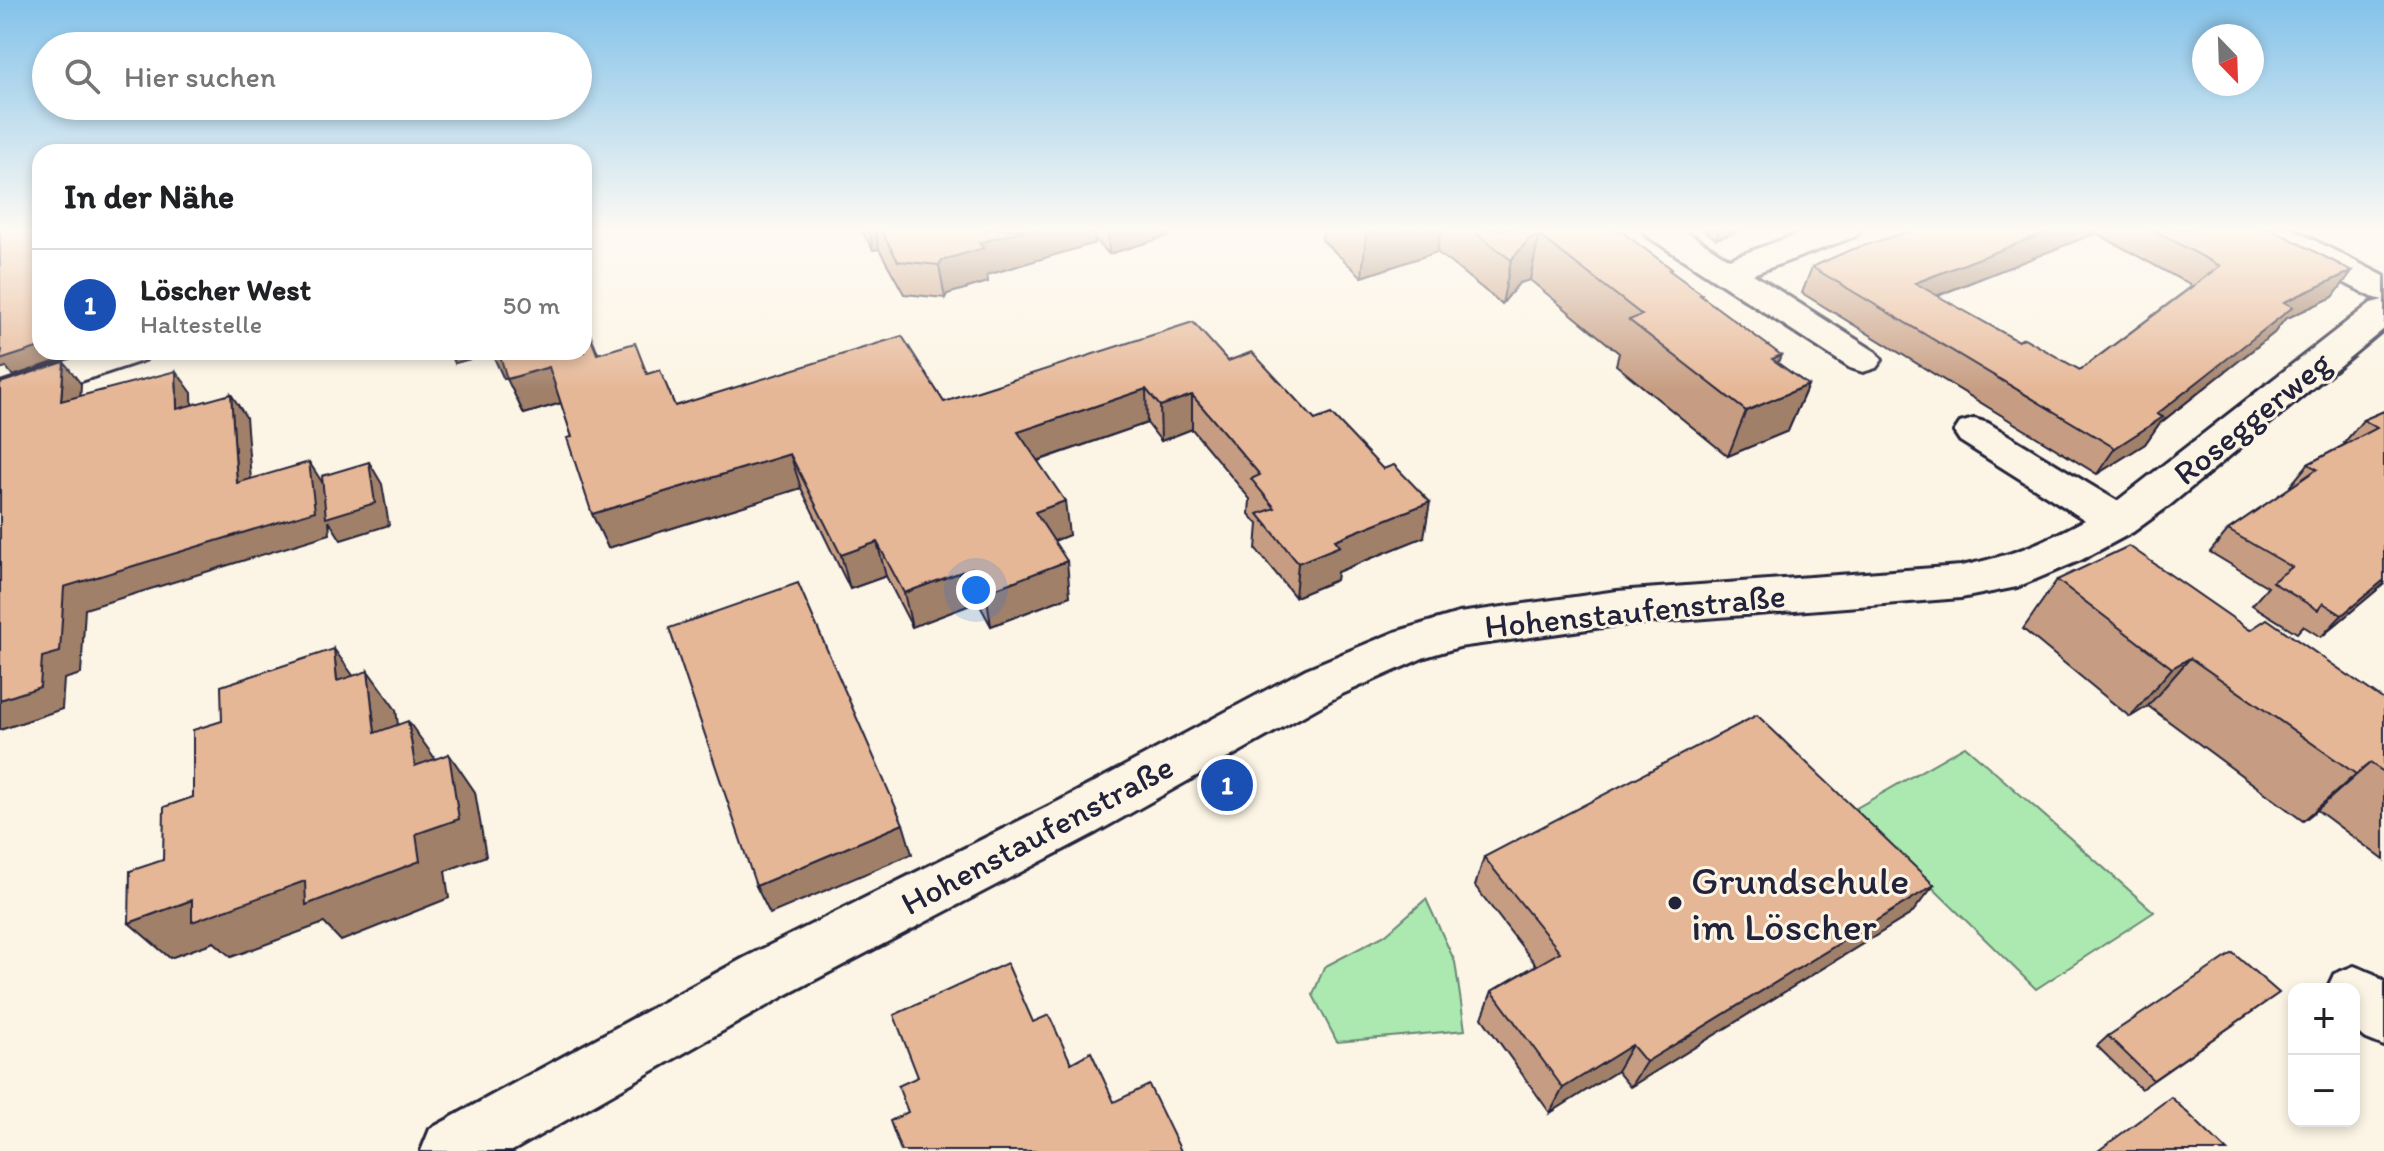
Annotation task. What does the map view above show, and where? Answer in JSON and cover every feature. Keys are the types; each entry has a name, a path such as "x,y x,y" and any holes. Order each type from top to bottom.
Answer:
{"street":[{"path":"1746,283 1863,360"},
{"name":"Roseggerweg","path":"2118,521 2155,495 2384,311"},
{"path":"0,396 108,360"},
{"path":"1974,432 2118,521"},
{"name":"Hohenstaufenstraße","path":"452,1151 764,977 1079,816 1323,682 1411,644 1459,630 1617,608 1961,582 2017,571 2118,521"},
{"path":"2360,998 2384,1018"}],"green space":[{"path":"1965,746 2154,912 2036,989 1853,810"},
{"path":"1426,899 1455,962 1465,1030 1337,1042 1313,995 1324,967 1385,935"}],"building":[{"path":"0,283 32,283 32,350 0,360"},
{"path":"1600,283 1686,283 1781,355 1772,359 1808,385 1746,411 1629,320 1642,315"},
{"path":"1838,283 1916,283 2018,341 2024,338 2080,370 2198,283 2326,283 2284,302 2293,307 2157,414 2163,417 2115,448"},
{"path":"1193,322 1228,361 1252,352 1315,420 1331,414 1383,469 1394,465 1430,502 1335,540 1340,546 1298,563 1258,514 1275,508 1251,479 1260,475 1192,395 1160,406 1146,389 1018,432 1065,501 1035,512 1067,561 986,592 972,568 904,593 877,542 841,555 790,454 592,514 567,438 572,437 549,367 507,379 501,360 592,360 592,341 597,354 635,343 647,374 660,370 675,406 902,336 944,402"},
{"path":"64,362 61,401 176,371 177,409 231,394 237,483 309,462 315,511 64,587 60,652 42,657 40,687 0,700 0,383"},
{"path":"2384,411 2384,580 2342,615 2323,603 2318,610 2272,582 2292,567 2228,530 2317,469 2308,464 2377,428 2363,420"},
{"path":"369,462 375,503 326,518 322,476"},
{"path":"2129,546 2250,630 2267,619 2384,700 2384,772 2370,763 2356,774 2190,658 2172,668 2057,580"},
{"path":"798,583 903,824 756,886 669,628"},
{"path":"334,649 337,681 368,671 375,733 408,721 415,766 449,754 459,819 416,834 420,861 306,905 305,881 192,922 192,900 129,923 130,871 163,860 164,807 193,797 193,730 222,721 221,686"},
{"path":"1757,715 1934,885 1646,1062 1632,1045 1563,1088 1492,991 1560,952 1484,857"},
{"path":"2233,953 2279,993 2153,1080 2108,1036"},
{"path":"1007,963 1033,1022 1049,1015 1071,1063 1091,1052 1114,1102 1149,1085 1181,1151 901,1151 890,1121 908,1112 898,1086 918,1077 894,1015"},
{"path":"2171,1097 2227,1151 2098,1151"}],"place":[{"name":"Löscher West","path":"1227,785"},
{"name":"Grundschule im Löscher","path":"1675,903"}]}
